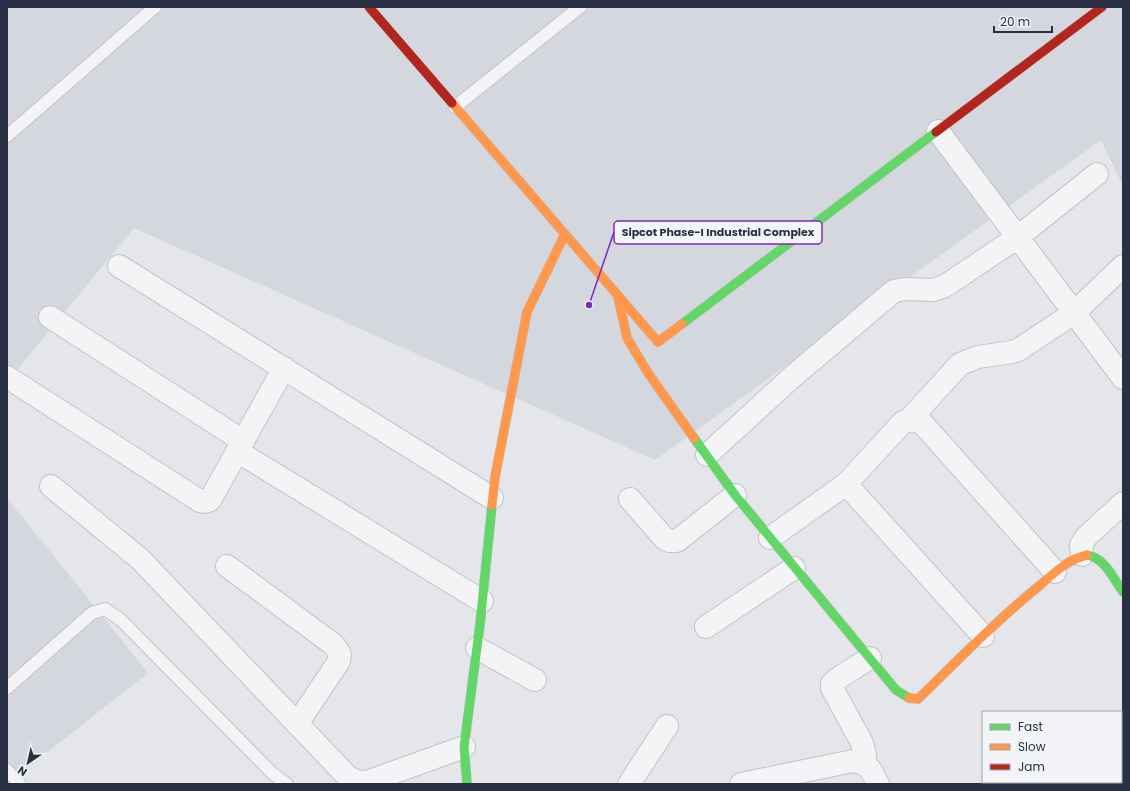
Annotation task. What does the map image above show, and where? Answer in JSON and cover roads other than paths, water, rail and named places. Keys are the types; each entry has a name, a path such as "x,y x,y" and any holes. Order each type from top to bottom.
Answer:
{"street":[{"path":"369,7 658,342 1102,7"},
{"path":"938,131 1123,378"},
{"path":"707,455 791,378 894,291 905,289 932,290 945,286 1018,238 1097,174"},
{"path":"467,784 464,747 477,648 495,477 527,312 565,234"},
{"path":"119,266 492,498"},
{"path":"770,538 846,484 903,422 909,420 960,364 978,357 1018,350 1074,313 1123,266"},
{"path":"618,296 627,338 648,373 735,495 896,690 908,698 912,700 918,699 983,636 1055,572 1082,555 1090,555 1102,563 1123,592"},
{"path":"50,317 240,446 482,601"},
{"path":"7,378 200,501 205,502 210,500 284,368"},
{"path":"909,420 922,423 1055,572"},
{"path":"846,484 983,636"},
{"path":"51,486 140,560 347,776 363,783 464,747"},
{"path":"630,499 664,538 669,541 677,541 735,495"},
{"path":"1082,555 1081,545 1086,537 1123,503"},
{"path":"227,566 334,645 340,654 339,661 297,724"},
{"path":"706,627 794,568"},
{"path":"477,648 535,680"},
{"path":"862,763 865,754 862,743 832,688 832,684 837,679 870,658"},
{"path":"629,784 667,726"},
{"path":"741,784 853,761 862,763 869,767 878,784"}],"lane":[{"path":"7,136 154,7"},
{"path":"455,107 580,7"},
{"path":"7,688 92,613 105,609 121,620 274,774 287,784"},
{"path":"7,770 20,784"}],"place":[{"name":"Sipcot Phase-I Industrial Complex","path":"589,305"}]}
